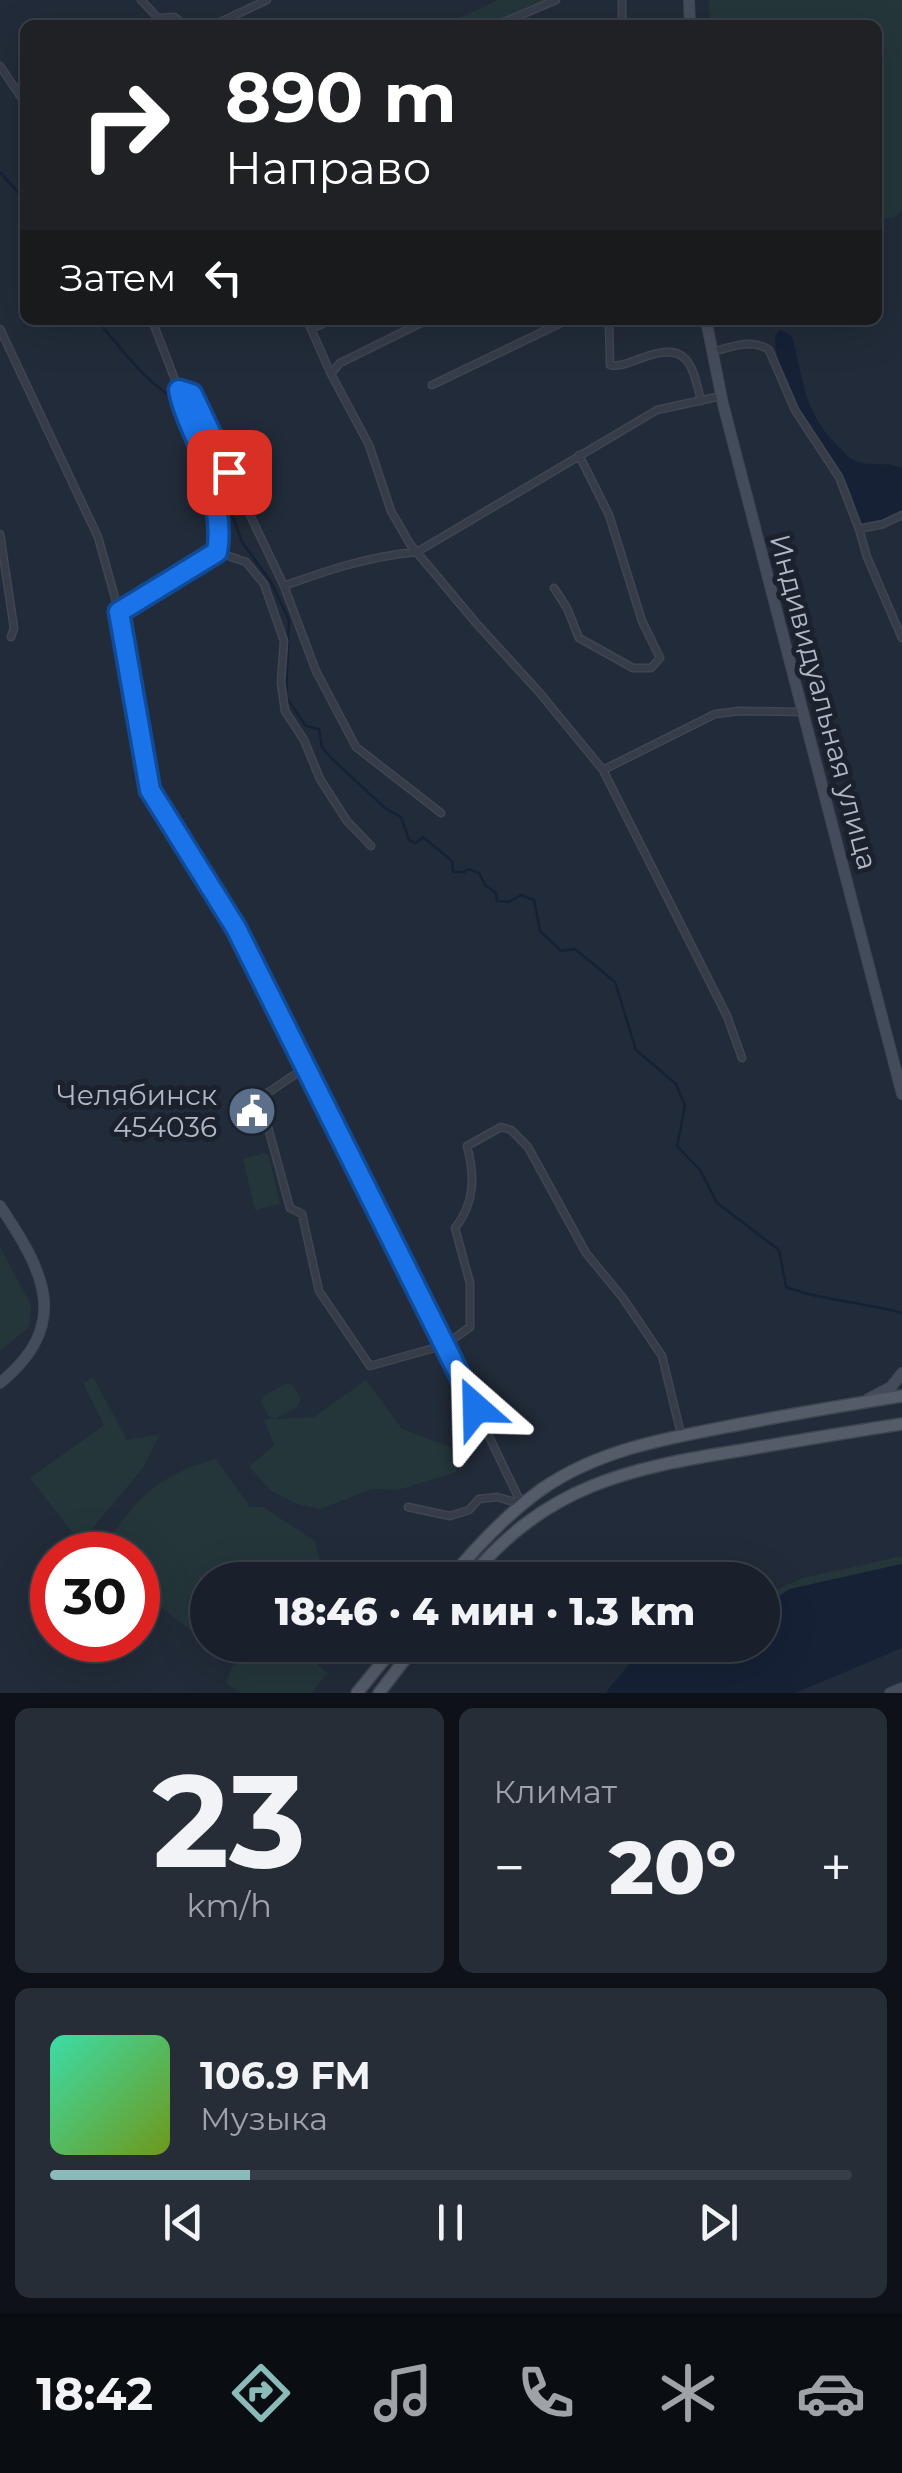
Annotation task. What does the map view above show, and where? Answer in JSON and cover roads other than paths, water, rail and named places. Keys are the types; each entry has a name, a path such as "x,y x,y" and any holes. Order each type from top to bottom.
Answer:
{"main road":[{"name":"Индивидуальная улица","path":"707,325 721,396 902,1094"},
{"path":"0,1206 36,1263 45,1304 25,1360 0,1383"},
{"path":"862,1402 891,1387 902,1373"},
{"path":"467,1562 543,1488 602,1457 681,1435 902,1396"},
{"path":"483,1562 533,1518 579,1490 625,1472 902,1424"},
{"path":"358,1693 383,1662"},
{"path":"378,1693 403,1662"},
{"path":"890,1693 902,1688"}],"street":[{"path":"141,0 158,18 177,20"},
{"path":"225,20 268,0"},
{"path":"509,20 556,0"},
{"path":"0,66 20,95"},
{"path":"154,325 186,419 201,450 219,526 217,552"},
{"path":"309,325 369,445 391,511 417,552 603,770 727,1016 742,1058"},
{"path":"311,329 319,325"},
{"path":"331,374 340,363 416,325"},
{"path":"432,386 557,325"},
{"path":"609,325 610,365 618,366 656,352 674,352 686,357 693,367 701,400"},
{"path":"0,329 85,505 104,554 119,612 150,790 224,906 522,1505"},
{"path":"711,352 748,344 769,350 795,410 839,477 867,557 902,638"},
{"path":"179,390 192,394 284,586 316,671 356,747 440,813"},
{"path":"284,586 390,554 417,552 658,410 721,396"},
{"path":"554,588 568,608 579,638 633,668 651,668 660,658 642,622 609,515 579,455"},
{"path":"859,528 884,524 902,515"},
{"path":"0,534 14,628 11,637"},
{"path":"119,612 217,552"},
{"path":"217,552 246,562 264,584 284,641 281,683 285,711 310,753 320,780 347,821 371,846"},
{"path":"603,770 715,714 740,710 804,712"},
{"path":"306,1067 260,1098 290,1208 302,1214 319,1291 370,1366 445,1344 470,1327 470,1282 455,1228 466,1215 475,1174 467,1146 501,1127 511,1130 528,1147 586,1253 623,1298 662,1356 681,1435"},
{"path":"408,1507 450,1516 469,1510 479,1500 497,1497 522,1505"}],"water":[{"path":"780,330 792,336 806,395 826,432 855,461 902,468 902,512 861,523 845,480 800,411 782,374 775,335"},
{"path":"902,1564 902,1648 795,1693 605,1693 631,1662 780,1662 780,1595 790,1589"}],"waterway":[{"path":"0,172 20,194"},
{"path":"101,325 149,379 184,401 199,421 242,542 271,582 289,620 286,697 306,726 319,729 322,747 330,757 385,808 401,817 409,840 416,843 423,837 452,861 453,872 468,869 479,873 485,885 496,893 497,901 509,902 521,895 534,900 540,931 561,951 575,949 615,982 636,1050 676,1084 685,1106 677,1146 700,1170 717,1203 779,1250 786,1287 902,1313"}],"place":[{"name":"Челябинск 454036","path":"252,1111"}]}
